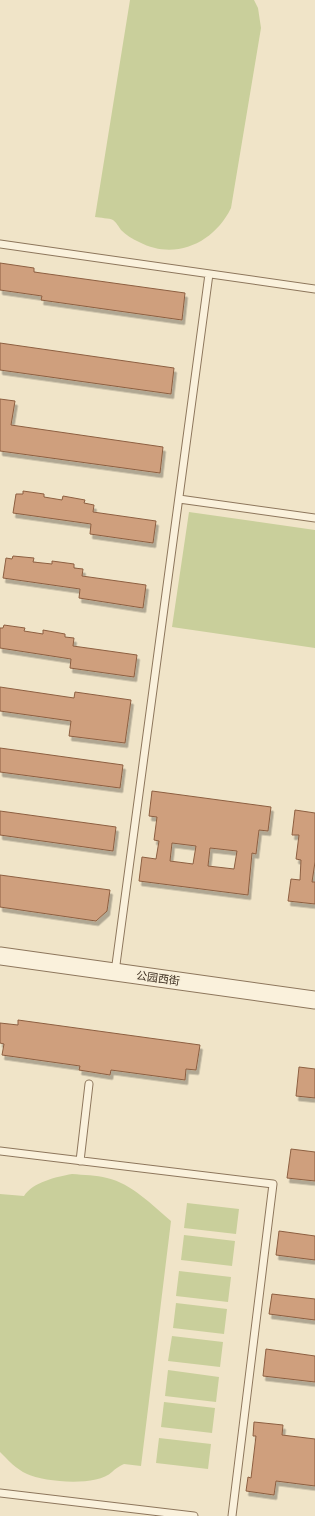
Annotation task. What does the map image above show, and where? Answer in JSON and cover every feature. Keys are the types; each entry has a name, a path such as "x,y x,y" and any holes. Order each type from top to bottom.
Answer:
{"street":[{"name":"公园西街","path":"0,956 315,1000"}],"lane":[{"path":"0,244 315,289"},
{"path":"115,972 209,274"},
{"path":"179,499 315,518"},
{"path":"80,1161 89,1084"},
{"path":"0,1151 273,1184 232,1516"},
{"path":"0,1493 194,1516"}],"green space":[{"path":"130,0 254,0 258,8 261,28 231,208 215,231 192,245 179,249 166,250 136,241 121,230 113,220 95,217"},
{"path":"189,512 315,530 315,648 172,627"},
{"path":"72,1174 103,1177 125,1185 141,1195 171,1221 141,1466 124,1464 104,1477 94,1480 70,1482 45,1479 27,1474 16,1467 0,1452 0,1194 24,1196 33,1187 39,1184"},
{"path":"187,1203 239,1209 236,1234 184,1228"},
{"path":"184,1235 235,1241 232,1266 181,1260"},
{"path":"179,1271 231,1277 228,1302 176,1296"},
{"path":"176,1303 227,1309 224,1334 173,1328"},
{"path":"172,1336 223,1342 220,1367 168,1361"},
{"path":"168,1370 219,1377 216,1402 165,1396"},
{"path":"164,1402 215,1408 212,1433 161,1427"},
{"path":"159,1438 211,1444 208,1469 156,1463"}],"building":[{"path":"0,263 34,268 34,272 185,293 182,320 41,300 42,296 0,290"},
{"path":"0,343 174,368 171,394 0,370"},
{"path":"0,399 15,401 11,425 163,447 160,473 0,451"},
{"path":"23,491 44,494 44,497 62,500 63,496 85,500 84,503 94,505 93,512 156,521 153,543 90,534 91,524 13,513 16,494 23,494"},
{"path":"13,556 34,558 33,562 52,564 52,561 74,564 74,568 83,569 82,576 146,585 143,608 79,598 80,589 3,578 6,558 12,559"},
{"path":"4,625 25,628 24,631 43,634 43,630 65,634 65,637 74,638 73,646 137,655 134,677 70,668 71,659 0,648 0,628 3,628"},
{"path":"0,687 74,698 75,692 131,700 125,743 69,736 71,721 0,711"},
{"path":"0,748 123,765 120,788 0,772"},
{"path":"152,791 271,807 268,831 259,830 256,854 252,853 248,895 139,881 142,857 156,859 159,841 154,840 157,817 149,816","holes":["172,843 196,846 193,864 170,861","210,848 237,851 234,869 208,866"]},
{"path":"295,810 315,813 315,862 312,882 315,882 315,904 288,901 291,879 300,880 301,860 296,859 299,835 292,835"},
{"path":"0,811 116,827 113,851 0,835"},
{"path":"0,875 110,890 107,911 96,921 0,907"},
{"path":"18,1020 200,1045 196,1070 186,1069 185,1080 111,1070 110,1075 79,1070 80,1066 2,1055 4,1044 0,1043 0,1023 18,1025"},
{"path":"299,1067 315,1069 315,1098 296,1096"},
{"path":"291,1149 315,1152 315,1181 287,1178"},
{"path":"279,1231 315,1236 315,1260 276,1255"},
{"path":"272,1294 315,1299 315,1320 269,1314"},
{"path":"266,1349 315,1356 315,1382 263,1376"},
{"path":"254,1422 283,1425 282,1435 315,1439 315,1486 276,1481 274,1495 246,1491 248,1477 251,1478 256,1436 253,1436"}]}
